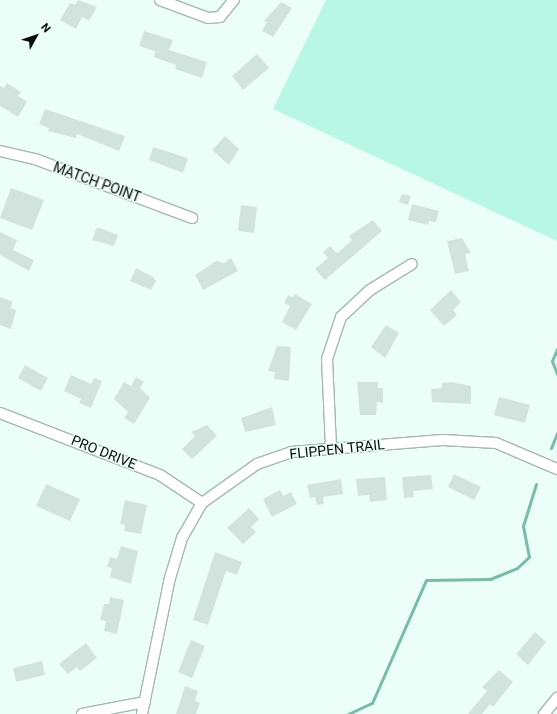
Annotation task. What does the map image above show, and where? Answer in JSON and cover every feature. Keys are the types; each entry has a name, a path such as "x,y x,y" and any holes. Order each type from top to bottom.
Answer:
{"street":[{"path":"160,0 208,18 220,17 234,0"},
{"name":"MATCH POINT","path":"0,151 35,159 192,218"},
{"path":"331,447 328,359 341,317 370,290 412,264"},
{"name":"PRO DRIVE","path":"0,413 160,475 202,503"},
{"name":"FLIPPEN TRAIL","path":"142,714 170,578 182,538 202,503 257,464 291,452 331,447 443,440 496,443 557,470"},
{"path":"544,714 557,698"},
{"path":"82,714 145,702"}],"green space":[{"path":"326,0 557,0 557,241 273,109"}],"building":[{"path":"78,0 97,7 89,21 82,17 76,29 60,20 70,3 75,5"},
{"path":"281,2 292,8 273,37 262,31 267,22 264,21"},
{"path":"144,31 173,40 169,50 207,62 202,78 175,69 176,65 154,57 155,51 139,46"},
{"path":"257,54 269,68 243,90 232,76"},
{"path":"7,83 21,92 18,96 27,102 18,117 0,106 0,86 4,88"},
{"path":"45,109 125,136 119,151 77,134 76,138 48,131 49,128 39,124"},
{"path":"225,136 239,149 229,165 212,150"},
{"path":"153,147 188,158 183,173 149,160"},
{"path":"11,188 44,200 32,230 0,218"},
{"path":"402,194 411,196 408,205 399,202"},
{"path":"412,204 439,211 436,222 429,221 428,225 408,220"},
{"path":"241,205 257,207 254,233 238,231"},
{"path":"373,220 382,231 325,280 315,269 328,258 323,252 330,246 336,253 339,252 352,240 349,236"},
{"path":"97,227 118,235 114,246 92,240"},
{"path":"0,232 17,240 13,250 34,260 29,271 0,255"},
{"path":"462,238 471,253 465,254 469,271 455,274 447,241"},
{"path":"231,258 238,271 203,290 195,275 216,261 224,263"},
{"path":"136,268 153,277 156,281 151,290 130,281"},
{"path":"451,290 461,302 453,310 457,315 444,326 430,310"},
{"path":"295,294 312,304 296,330 282,322 290,306 284,303 288,295 293,297"},
{"path":"0,297 13,302 10,308 16,310 11,329 0,325"},
{"path":"386,325 399,333 385,358 371,347"},
{"path":"277,346 291,347 289,381 274,379 275,372 268,371"},
{"path":"25,365 48,378 41,391 18,378"},
{"path":"71,375 91,384 94,378 102,381 91,408 79,403 81,399 64,391"},
{"path":"136,377 144,382 140,388 150,398 134,424 124,418 128,412 114,399 124,382 131,386"},
{"path":"357,382 378,382 378,388 383,388 383,403 377,402 376,415 360,415"},
{"path":"452,382 471,386 471,404 432,402 431,389 442,388 442,383"},
{"path":"499,397 530,405 525,423 494,415"},
{"path":"272,407 276,425 245,432 241,418"},
{"path":"207,425 217,436 192,459 182,449 195,436 191,432"},
{"path":"454,474 481,487 474,500 448,487"},
{"path":"431,475 433,489 413,491 414,497 404,498 402,477"},
{"path":"385,477 387,500 370,502 369,495 358,496 356,479"},
{"path":"341,479 343,494 323,497 324,504 317,505 315,497 310,498 307,485"},
{"path":"46,484 80,499 70,521 36,506"},
{"path":"280,490 283,496 291,492 297,504 272,517 263,499"},
{"path":"125,500 147,505 141,534 124,531 125,525 120,524"},
{"path":"249,508 259,519 251,527 256,532 243,544 227,528"},
{"path":"121,546 138,551 131,584 110,577 112,568 107,567 110,557 117,559"},
{"path":"215,552 242,562 237,575 226,571 208,625 193,620"},
{"path":"110,597 124,600 117,634 104,631 106,621 100,620 104,604 109,604"},
{"path":"535,632 546,642 528,665 516,654"},
{"path":"191,640 205,646 192,678 178,672"},
{"path":"86,643 97,658 80,671 77,667 68,674 59,664"},
{"path":"42,661 45,675 16,682 13,668"},
{"path":"499,670 513,682 493,707 490,704 482,714 468,714 487,691 482,687"},
{"path":"185,686 198,691 195,701 200,703 196,714 176,714"}],"waterway":[{"path":"557,349 552,361 557,374"},
{"path":"551,448 557,433"},
{"path":"348,714 372,703 426,580 490,579 517,568 529,557 523,526 536,484"}]}
